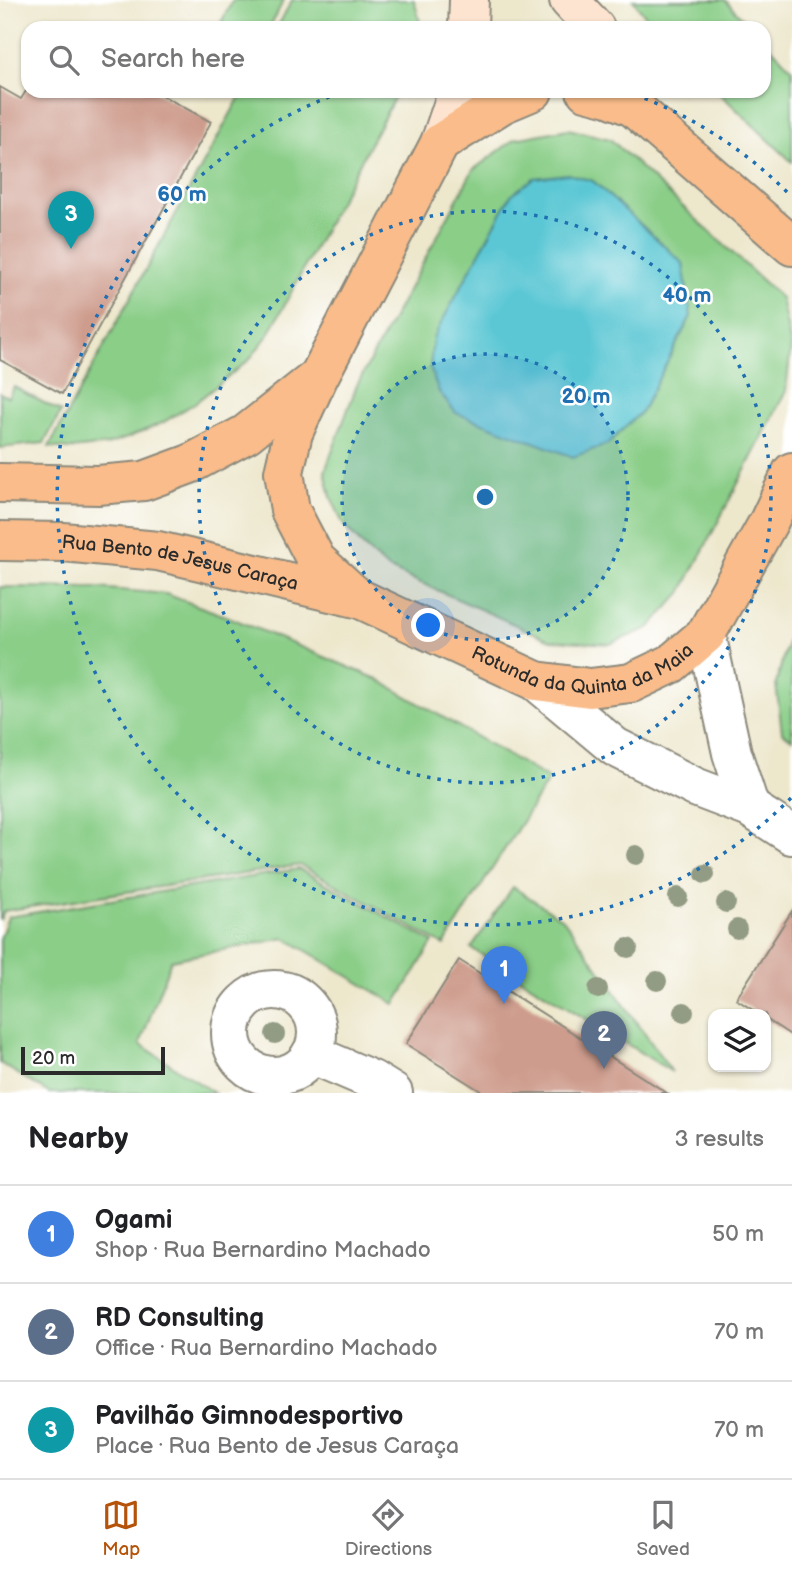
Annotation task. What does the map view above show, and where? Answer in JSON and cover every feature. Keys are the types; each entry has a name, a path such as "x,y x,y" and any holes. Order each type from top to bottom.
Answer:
{"main road":[{"path":"468,21 469,0"},
{"path":"569,0 588,21"},
{"path":"440,144 456,98"},
{"name":"Rotunda da Quinta da Maia","path":"516,98 502,104 440,144 318,378 293,433 284,472 290,510 316,560 358,598 536,681 590,688 631,684 671,664 706,634 780,515 792,472"},
{"path":"611,98 633,107 644,107 792,246"},
{"path":"0,483 98,485 145,481 190,464 246,434 318,378"},
{"name":"Rua Bento de Jesus Caraça","path":"0,541 63,542 158,551 358,598"}],"street":[{"path":"706,634 732,753 750,808"},
{"path":"536,681 615,747 695,787 750,808 792,835"},
{"path":"311,1054 372,1080 393,1093"}],"green space":[{"path":"233,0 284,0 273,21 222,21"},
{"path":"292,0 414,0 420,21 281,21"},
{"path":"633,0 725,0 745,21 650,21"},
{"path":"771,47 792,69 792,162 724,98 771,98"},
{"path":"239,98 394,98 269,334 249,360 195,403 162,423 107,445 71,449 49,447"},
{"path":"568,129 610,139 781,298 791,346 786,391 681,593 649,628 610,644 550,640 387,568 343,524 331,497 325,471 357,385 473,170 515,139"},
{"path":"14,387 61,412 44,443 0,448 0,393 8,397"},
{"path":"0,587 97,588 166,594 377,679 549,779 444,945 300,865 4,911 0,920"},
{"path":"792,624 792,739 782,732 776,684"},
{"path":"299,869 433,942 395,1004 285,938 171,960 140,1044 214,1093 49,1093 0,1063 0,939 8,917"},
{"path":"513,887 564,920 672,1072 471,948"}],"water":[{"path":"568,174 593,181 683,263 691,316 642,411 608,444 573,457 456,413 439,392 430,368 433,338 511,195 534,178"}],"building":[{"path":"0,87 21,99 167,98 211,122 62,394 0,360"},
{"path":"792,911 792,1036 771,1022 771,1009 751,1009 736,999"},
{"path":"459,960 667,1093 484,1093 406,1044"}],"place":[{"name":"Pavilhão Gimnodesportivo","path":"71,249"},
{"name":"Ogami","path":"504,1004"},
{"name":"RD Consulting","path":"604,1069"}]}
